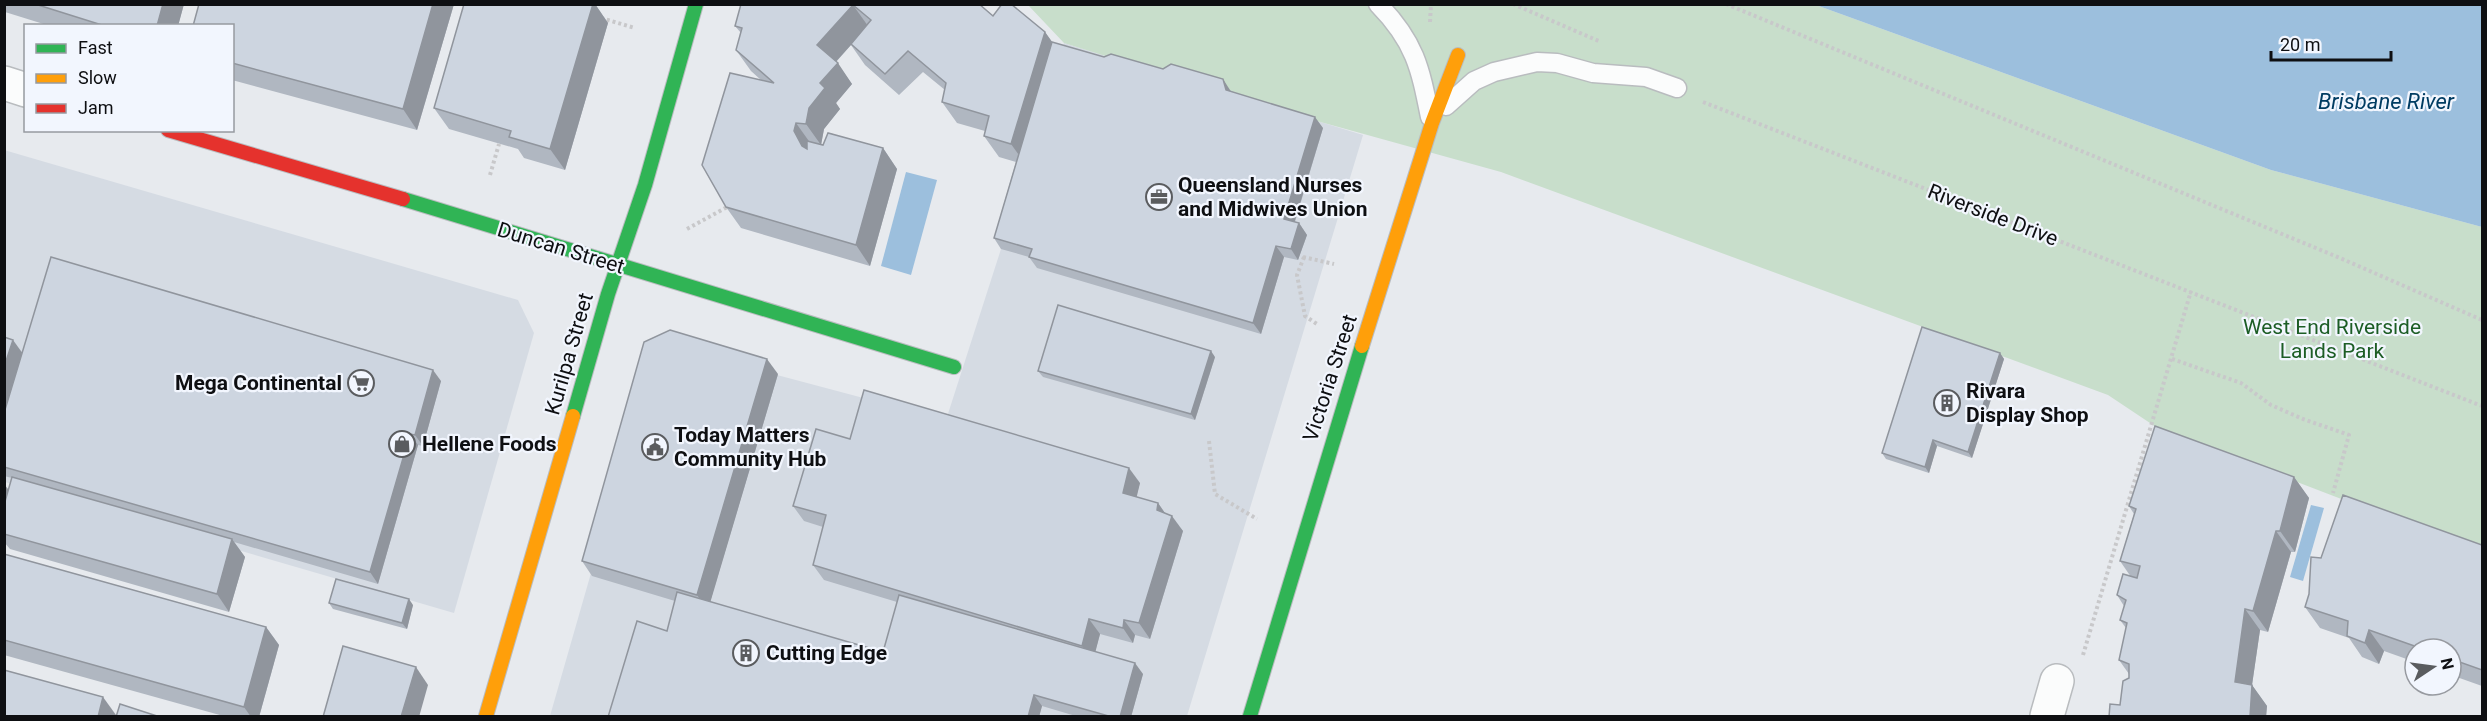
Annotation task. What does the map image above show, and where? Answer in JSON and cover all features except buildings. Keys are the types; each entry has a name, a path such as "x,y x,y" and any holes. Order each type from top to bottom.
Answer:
{"street":[{"name":"Kurilpa Street","path":"486,717 608,294 645,185 696,4"},
{"name":"Victoria Street","path":"1250,717 1324,467 1432,123 1458,55"},
{"path":"4,84 24,89"},
{"name":"Duncan Street","path":"175,132 376,190 618,266 954,367"},
{"path":"2047,717 2057,681"}],"lane":[{"path":"1378,4 1409,41 1415,53 1432,123"},
{"path":"1432,123 1451,99 1474,81 1494,72 1530,63 1557,63 1593,73 1646,77 1677,88"}],"path":[{"path":"1513,4 1604,43"},
{"path":"1726,4 2329,253 2482,320"},
{"path":"596,17 635,28"},
{"name":"Riverside Drive","path":"1677,88 1710,105 1838,156 2192,291 2482,406"},
{"path":"490,175 499,144"},
{"path":"687,229 729,206"},
{"path":"1317,324 1305,316 1297,275 1302,256 1334,264"},
{"path":"2081,660 2192,291"},
{"path":"2172,358 2241,383 2271,405 2302,419 2349,435 2333,493"},
{"path":"1209,441 1215,494 1257,519"}],"shaded area":[{"path":"1064,43 1363,135 1187,716 550,716 657,343 946,420"},
{"path":"4,150 518,300 534,333 454,613 5,482"}],"green space":[{"name":"West End Riverside Lands Park","path":"1028,5 1816,5 2271,170 2482,227 2482,553 2159,429 2108,395 1501,172 1288,113 1064,43"}],"water":[{"name":"Brisbane River","path":"1816,5 2482,5 2482,227 2271,170"},
{"path":"906,172 937,180 911,275 881,266"},
{"path":"2311,505 2324,508 2303,581 2290,577"}],"traffic: fast":[{"path":"573,416 608,294 645,185 696,4"},
{"path":"403,199 954,367"},
{"path":"1250,716 1362,346"}],"traffic: slow":[{"path":"1362,346 1432,123 1458,55"},
{"path":"486,716 573,416"}],"traffic: jam":[{"path":"175,132 403,199"}],"place":[{"name":"Queensland Nurses and Midwives Union","path":"1159,197"},
{"name":"Mega Continental","path":"361,383"},
{"name":"Rivara Display Shop","path":"1947,403"},
{"name":"Hellene Foods","path":"402,444"},
{"name":"Today Matters Community Hub","path":"655,447"},
{"name":"Cutting Edge","path":"746,653"}]}
